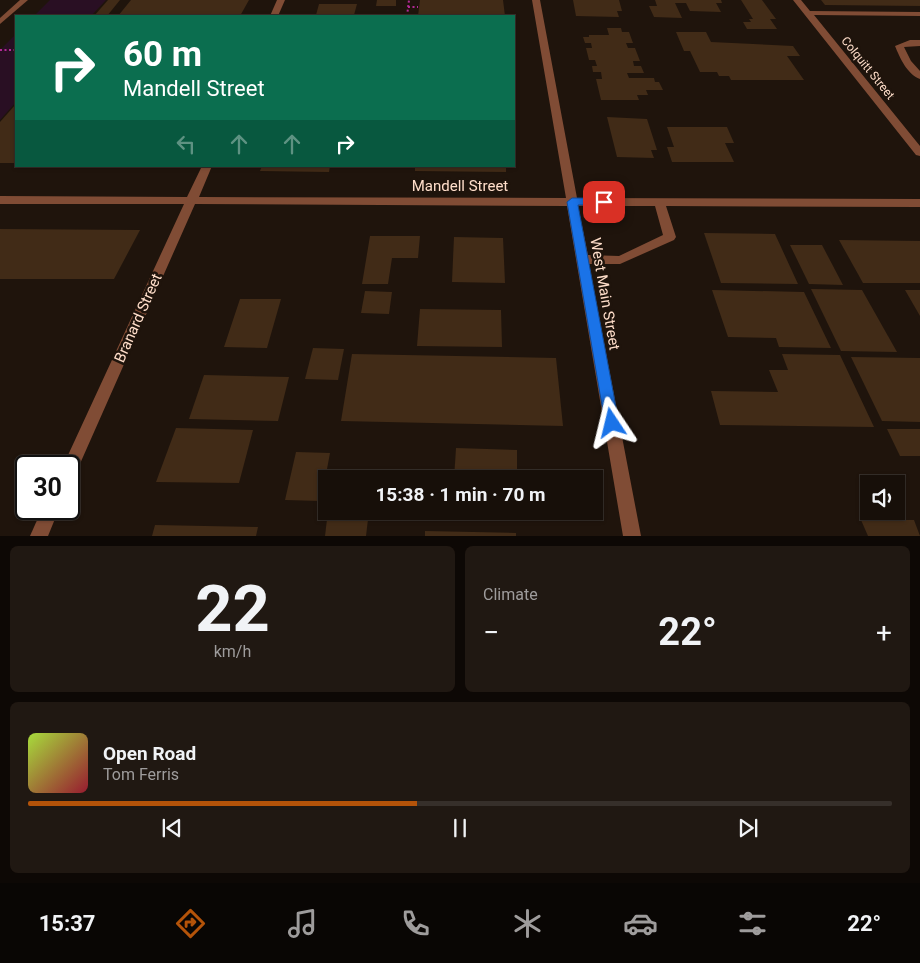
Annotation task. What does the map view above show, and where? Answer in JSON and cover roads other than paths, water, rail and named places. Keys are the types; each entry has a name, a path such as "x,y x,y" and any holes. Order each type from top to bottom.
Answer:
{"street":[{"path":"0,22 24,0"},
{"path":"274,15 282,0"},
{"name":"West Main Street","path":"536,0 632,536"},
{"name":"Colquitt Street","path":"797,0 920,153"},
{"path":"807,13 920,14"},
{"path":"920,44 910,43 899,46 907,62 920,76"},
{"name":"Branard Street","path":"76,455 206,167"},
{"name":"Mandell Street","path":"0,200 920,203"},
{"path":"582,259 620,260 670,237 659,202"},
{"path":"39,536 46,520"}]}
